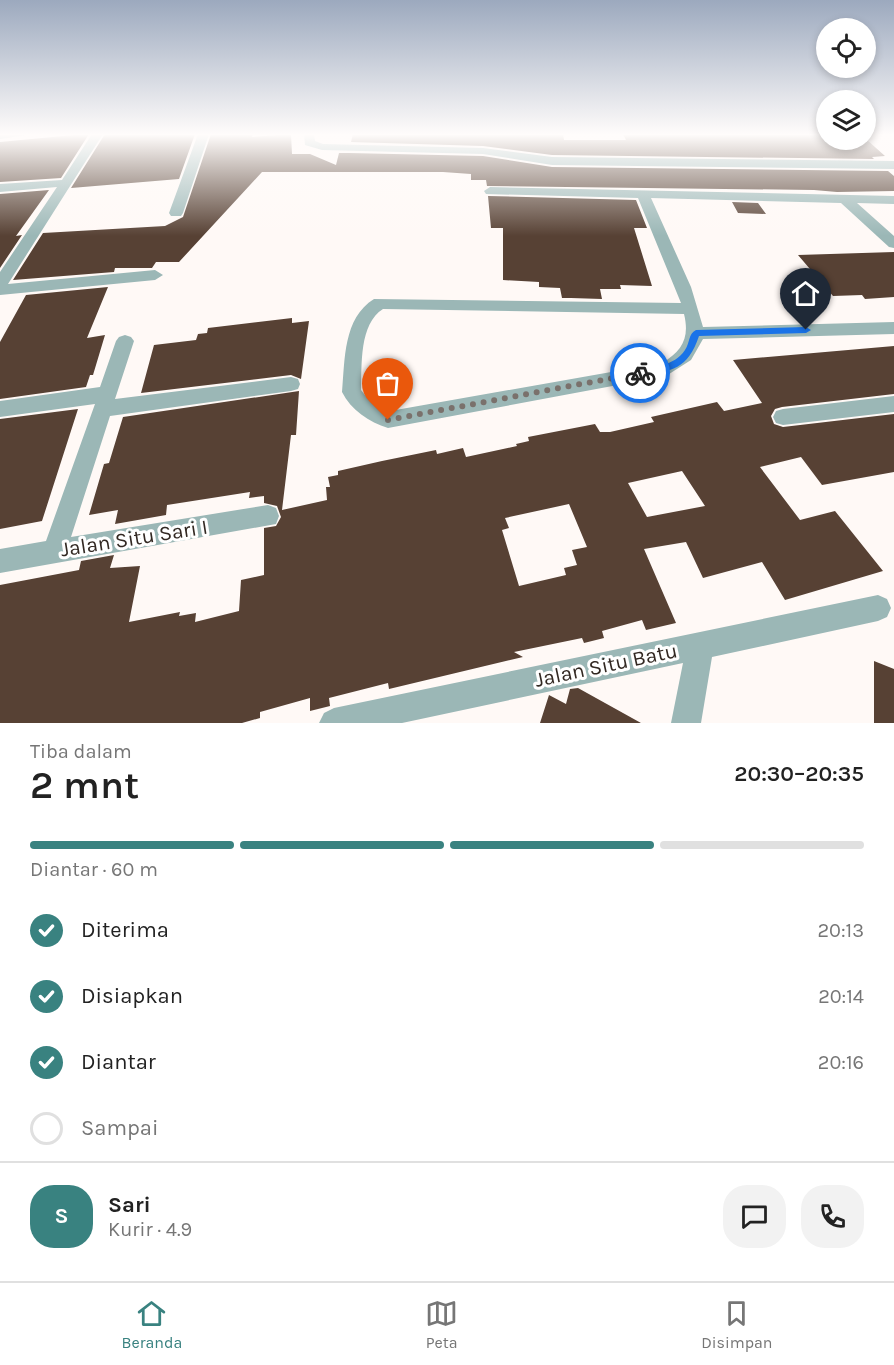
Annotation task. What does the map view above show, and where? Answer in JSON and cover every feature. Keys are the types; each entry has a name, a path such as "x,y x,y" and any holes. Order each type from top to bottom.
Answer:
{"street":[{"path":"0,284 76,168"},
{"path":"176,213 192,168"},
{"path":"0,188 66,183"},
{"path":"490,191 894,200"},
{"path":"643,195 690,309 696,333 689,352 679,362 666,369 388,420 361,405 351,392 357,335 368,311 380,303 690,309"},
{"path":"845,199 894,244"},
{"path":"0,290 154,275"},
{"path":"696,333 894,328"},
{"path":"55,551 126,341"},
{"path":"0,409 105,402 291,384"},
{"path":"783,417 894,404"},
{"name":"Jalan Situ Sari I","path":"0,561 268,516"},
{"name":"Jalan Situ Batu","path":"334,723 879,608"},
{"path":"686,723 700,646"}],"building":[{"path":"0,168 68,168 61,178 0,182"},
{"path":"84,168 183,168 179,179 71,188"},
{"path":"200,168 614,168 888,171 894,176 894,191 837,192 487,186 486,180 471,180 471,174 443,172 262,172 179,262 156,262 152,268 115,268 114,272 13,280 43,233 165,226 183,217"},
{"path":"49,190 16,236 22,235 0,268 0,194"},
{"path":"488,196 636,200 647,228 634,228 652,286 620,285 621,289 600,289 602,299 562,298 560,288 539,287 539,282 503,280 503,228 491,228"},
{"path":"732,202 758,203 766,214 738,213"},
{"path":"894,252 894,297 865,299 862,295 833,296 798,255"},
{"path":"108,287 87,338 105,335 93,375 90,375 86,387 0,399 0,342 26,295"},
{"path":"292,318 292,323 309,321 301,379 291,375 141,393 154,345 196,340 198,334 207,333 208,328"},
{"path":"894,346 894,394 782,407 775,409 771,416 774,424 783,427 894,414 894,472 822,485 801,457 760,467 800,520 835,511 883,571 785,600 762,562 703,578 686,542 644,549 676,623 646,630 642,620 602,631 604,638 584,643 582,638 514,652 523,657 389,689 388,683 329,698 330,706 310,711 310,698 260,712 260,718 242,723 0,723 0,585 79,570 81,561 114,555 110,568 140,566 129,622 180,612 179,616 196,613 195,622 239,611 241,580 264,575 264,528 276,526 281,517 277,506 264,503 264,496 249,498 250,492 167,505 166,515 115,524 118,510 89,515 104,464 109,463 123,417 299,391 296,435 291,435 282,510 327,500 326,487 330,487 328,477 338,475 338,471 382,461 436,450 437,454 463,448 466,457 517,446 516,444 529,441 528,437 595,424 600,432 610,432 654,422 651,417 717,402 724,411 762,403 733,360","holes":["682,471 705,506 647,517 628,483","569,504 587,547 572,550 577,565 564,568 566,575 519,586 502,530 509,528 505,518"]},
{"path":"78,409 42,521 0,529 0,419"},
{"path":"874,661 894,669 894,723 874,723"},
{"path":"578,688 641,723 540,723 549,695 566,704 570,689"}],"way so far":[{"path":"388,420 640,373"}],"route":[{"path":"640,373 666,369 679,362 689,352 696,333 806,330"}]}
